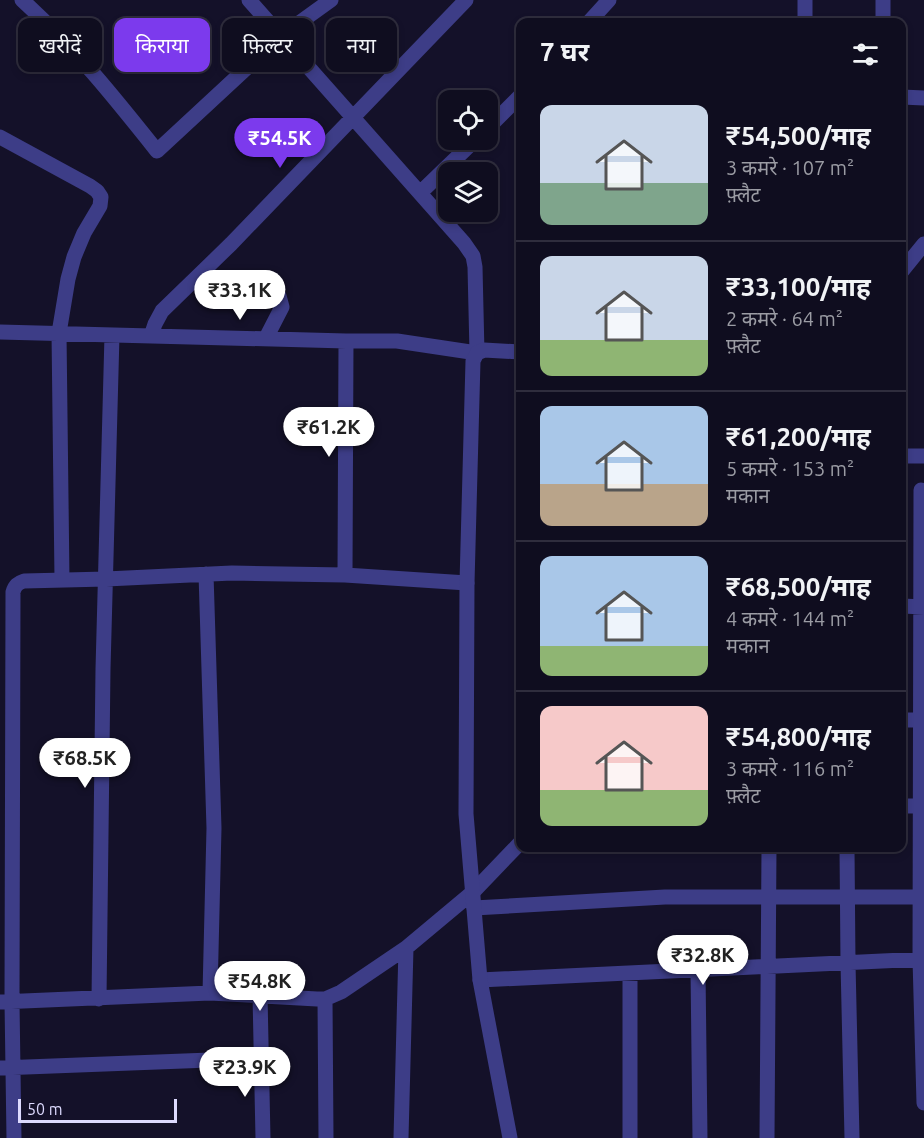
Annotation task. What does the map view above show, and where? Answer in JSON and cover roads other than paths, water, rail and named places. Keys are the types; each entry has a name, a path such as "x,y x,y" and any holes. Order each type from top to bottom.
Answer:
{"street":[{"path":"22,0 52,27 94,73 157,151 242,72"},
{"path":"249,0 265,18"},
{"path":"306,18 331,0"},
{"path":"151,336 162,311 231,244 466,0"},
{"path":"593,18 609,0"},
{"path":"805,0 805,18"},
{"path":"883,0 883,18"},
{"path":"313,72 473,256 477,353 472,370 467,583 466,814 480,980 510,1138"},
{"path":"906,98 924,98"},
{"path":"498,118 516,100"},
{"path":"0,137 90,186 101,197 100,206 84,233 71,268 59,333 62,580"},
{"path":"420,193 465,150"},
{"path":"906,266 924,244"},
{"path":"266,338 282,307 279,296 270,286"},
{"path":"0,332 397,341 477,353 484,350 516,352"},
{"path":"99,999 112,335"},
{"path":"345,575 346,341"},
{"path":"906,456 924,456"},
{"path":"921,490 920,897 924,1103"},
{"path":"14,1138 6,1067 6,1002 14,587 24,581 206,574 345,575 467,583"},
{"path":"206,574 214,828 210,993"},
{"path":"906,606 922,607"},
{"path":"906,720 922,720"},
{"path":"906,806 920,806"},
{"path":"6,1002 210,993 325,999 341,992 406,948 474,892 516,847"},
{"path":"767,1138 770,852"},
{"path":"848,852 852,1138"},
{"path":"474,908 665,897 920,897"},
{"path":"401,1138 406,948"},
{"path":"480,980 922,959"},
{"path":"698,970 700,1138"},
{"path":"630,973 630,1138"},
{"path":"260,995 263,1138"},
{"path":"325,999 326,1138"},
{"path":"6,1067 260,1058"}]}
